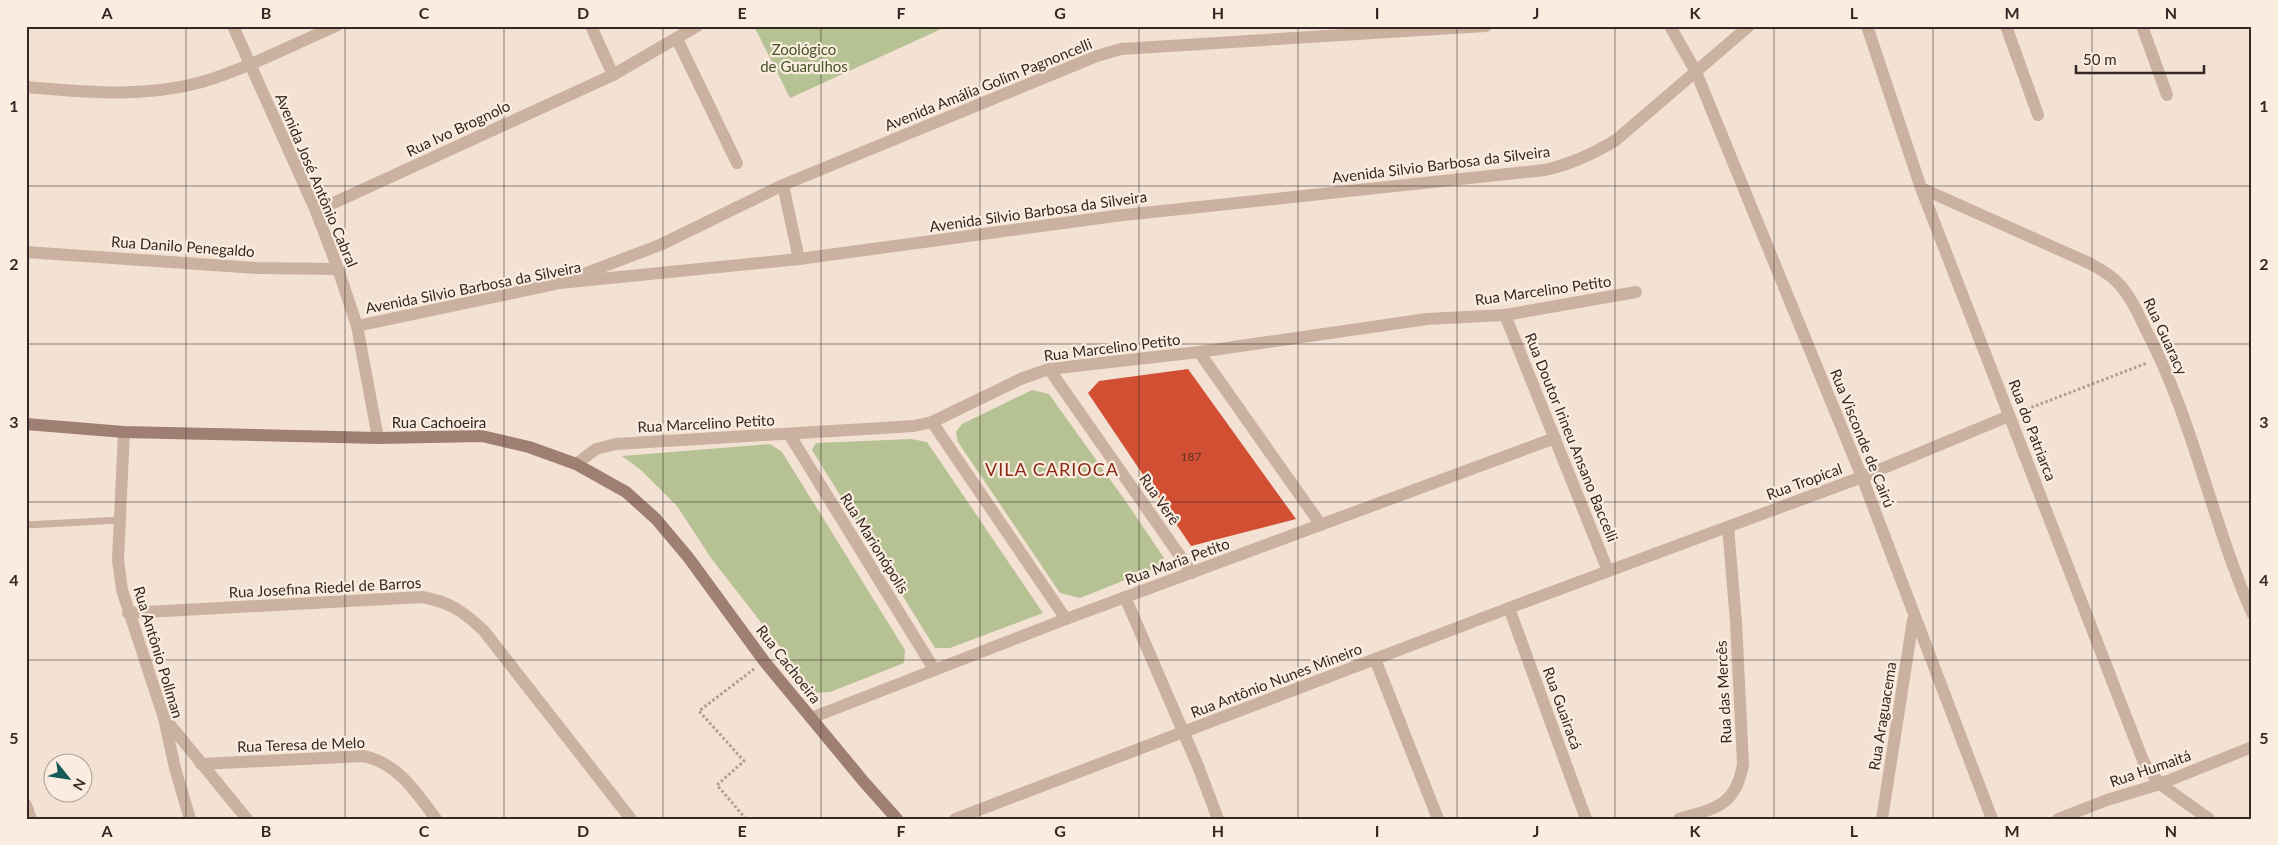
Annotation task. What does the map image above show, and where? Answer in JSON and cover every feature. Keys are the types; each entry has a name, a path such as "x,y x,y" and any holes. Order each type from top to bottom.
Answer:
{"main road":[{"name":"Rua Cachoeira","path":"26,424 124,432 378,438 482,436 529,446 576,464 626,492 656,519 688,558 764,661 897,819"}],"street":[{"name":"Avenida José Antônio Cabral","path":"233,26 316,211 338,269 357,326 378,438"},
{"path":"26,88 105,94 152,91 201,82 250,64 336,26"},
{"path":"591,26 613,75"},
{"name":"Rua Ivo Brognolo","path":"316,211 613,75 697,26"},
{"name":"Avenida Amália Golim Pagnoncelli","path":"560,283 660,245 783,185 1097,56 1121,49 1486,26"},
{"name":"Rua Visconde de Cairú","path":"1670,26 1696,72 1862,477 1992,819"},
{"name":"Avenida Silvio Barbosa da Silveira","path":"357,326 560,283 799,259 1115,216 1546,170 1586,157 1616,140 1749,26"},
{"name":"Rua do Patriarca","path":"1867,26 1921,188 2144,764 2160,784 2209,819"},
{"path":"2006,26 2038,115"},
{"path":"2142,26 2166,95"},
{"path":"677,38 737,163"},
{"path":"783,185 799,259"},
{"name":"Rua Guaracy","path":"1921,188 2090,264 2115,279 2129,296 2161,358 2240,586 2252,613"},
{"name":"Rua Danilo Penegaldo","path":"26,252 257,268 338,269"},
{"name":"Rua Marcelino Petito","path":"576,464 596,449 616,444 914,426 932,422 1023,378 1049,369 1199,352 1427,319 1505,315 1636,292"},
{"name":"Rua Doutor Irineu Ansano Baccelli","path":"1505,315 1608,571"},
{"path":"1199,352 1321,525"},
{"name":"Rua Verê","path":"1049,369 1192,573"},
{"name":"Rua Tropical","path":"1608,571 1862,477 2009,416"},
{"path":"932,422 1066,619"},
{"name":"Rua Antônio Pollman","path":"124,432 118,560 122,590 128,613 173,744 190,819"},
{"name":"Rua Marionópolis","path":"789,434 934,669"},
{"name":"Rua Maria Petito","path":"811,718 1066,619 1555,438"},
{"name":"Rua das Mercês","path":"1679,819 1716,808 1732,796 1740,782 1743,764 1736,622 1728,527"},
{"name":"Rua Antônio Nunes Mineiro","path":"955,819 1608,571"},
{"path":"2240,586 2252,579"},
{"name":"Rua Josefina Riedel de Barros","path":"128,613 422,597 442,601 464,612 484,630 631,819"},
{"path":"1125,597 1182,734 1198,766 1218,819"},
{"name":"Rua Guairacá","path":"1509,608 1586,819"},
{"name":"Rua Araguacema","path":"1882,819 1914,617"},
{"path":"1375,659 1438,819"},
{"path":"173,744 188,746 247,819"},
{"path":"173,744 188,746"},
{"name":"Rua Humaitá","path":"2058,819 2107,800 2160,784 2252,746"},
{"name":"Rua Teresa de Melo","path":"202,764 363,756 376,758 405,779 436,819"},
{"path":"26,805 30,819"}],"lane":[{"path":"26,525 120,520"}],"path":[{"path":"2009,416 2161,358"},
{"path":"746,819 718,785 744,761 699,711 764,661"}],"green space":[{"name":"Zoológico de Guarulhos","path":"754,26 948,26 790,98"},
{"path":"1032,390 1049,394 1164,558 1160,566 1080,598 1060,593 958,442 956,432 962,424"},
{"path":"911,439 927,442 1043,613 950,648 935,648 812,450 816,443"},
{"path":"770,444 782,452 905,650 904,663 830,692 816,693 711,558 677,506 641,470 622,456"}],"building":[{"path":"1188,369 1296,519 1191,546 1088,393 1099,381"}],"district":[{"name":"VILA CARIOCA","path":"1052,469"}]}
